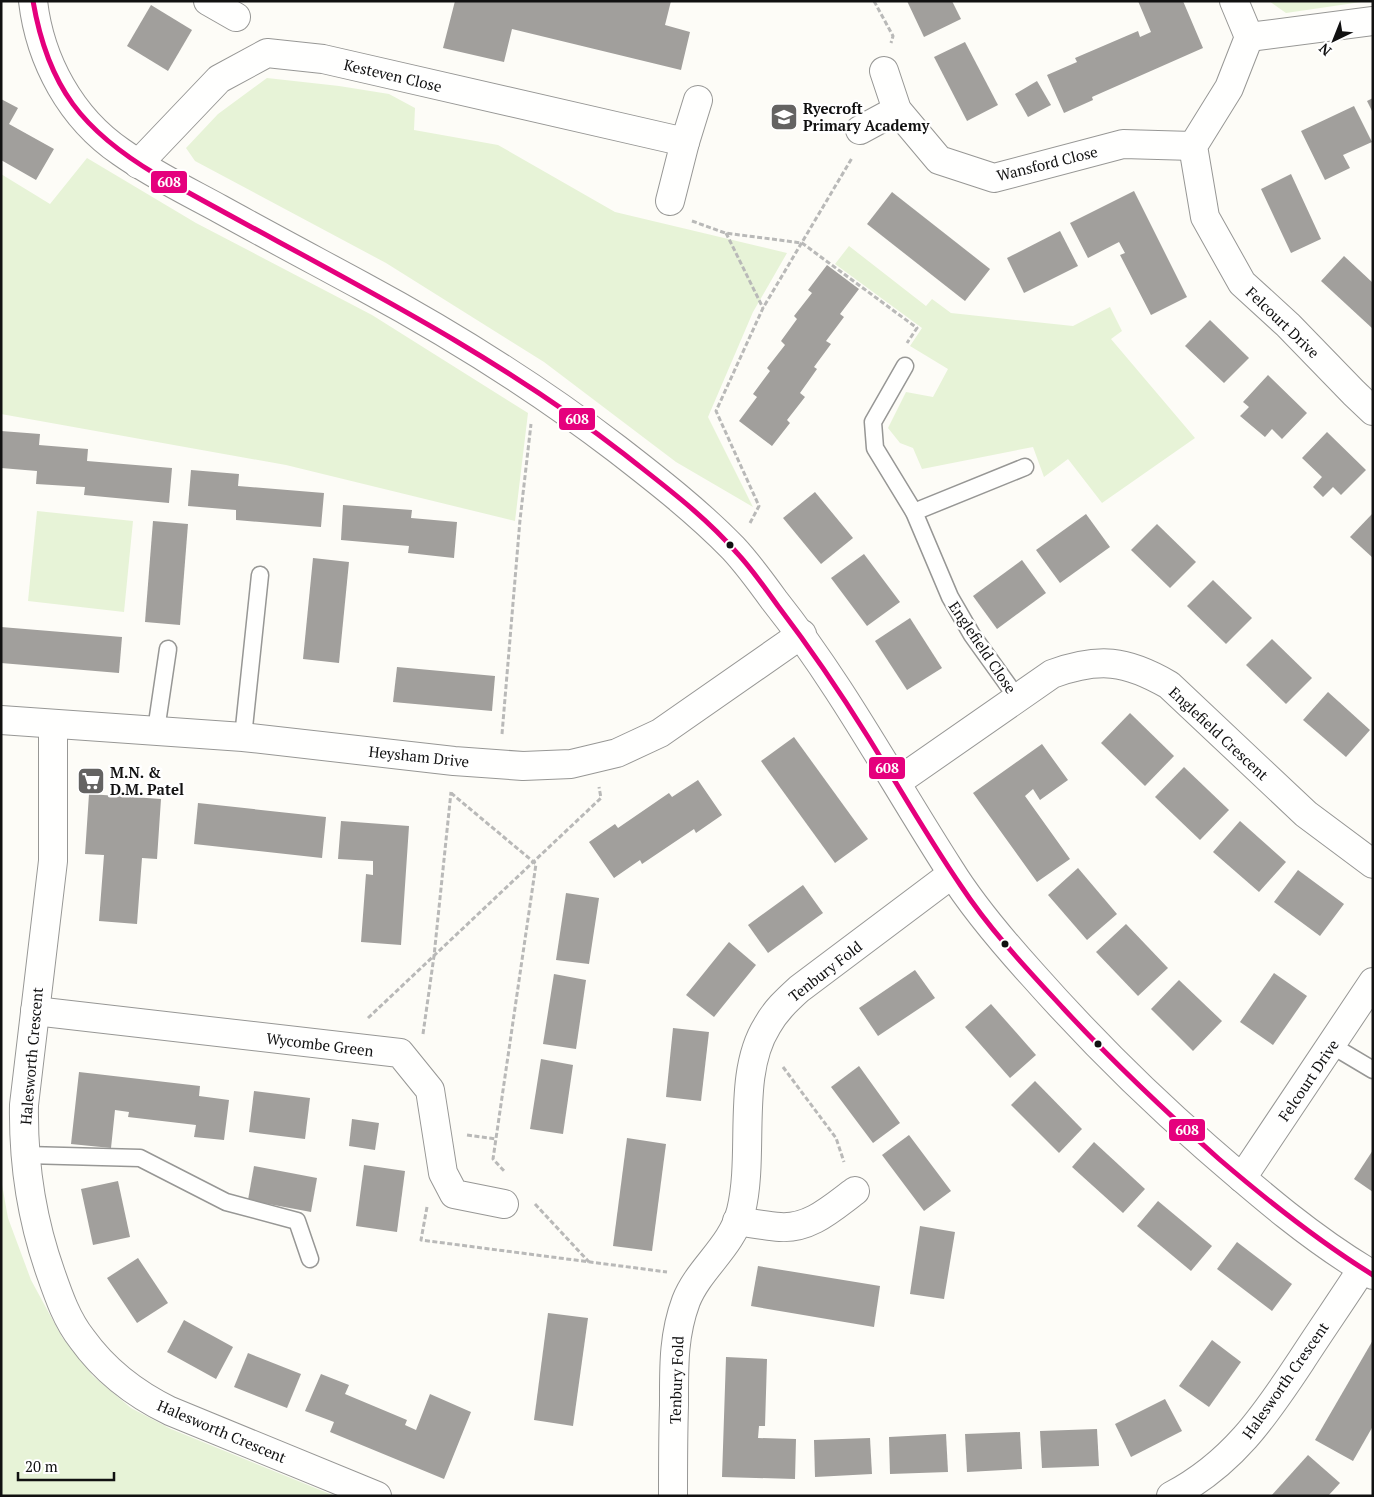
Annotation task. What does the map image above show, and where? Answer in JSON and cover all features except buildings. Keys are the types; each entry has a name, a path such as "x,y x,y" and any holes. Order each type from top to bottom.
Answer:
{"street":[{"path":"33,1 38,32 55,78 82,118 118,151 138,164 464,343 534,389 647,472 693,510 735,550 802,634 897,782 952,874 1014,954 1071,1018 1130,1079 1242,1178 1299,1225 1367,1272"},
{"path":"208,1 236,17"},
{"path":"1193,146 1229,88 1249,38 1234,1"},
{"path":"1249,38 1373,21"},
{"name":"Kesteven Close","path":"138,164 219,79 267,53 323,59 685,142"},
{"name":"Wansford Close","path":"884,71 897,110 939,160 994,178 1123,144 1193,146"},
{"path":"670,201 698,100"},
{"path":"860,130 897,110"},
{"name":"Felcourt Drive","path":"1193,146 1205,217 1242,283 1288,325 1354,394 1373,411"},
{"name":"Heysham Drive","path":"1,720 243,737 454,761 547,767 594,760 624,750 660,733 802,634"},
{"name":"Englefield Crescent","path":"897,782 1052,674 1076,666 1100,663 1124,665 1148,673 1169,685 1306,814 1373,864"},
{"name":"Halesworth Crescent","path":"54,724 53,861 24,1105 26,1155 33,1217 59,1298 69,1320 82,1339 112,1373 143,1396 170,1411 377,1496"},
{"name":"Tenbury Fold","path":"673,1496 674,1349 679,1323 687,1299 700,1276 731,1236 737,1221 745,1190 750,1074 756,1049 766,1026 781,1006 799,989 952,874"},
{"name":"Felcourt Drive","path":"1242,1178 1373,982"},
{"name":"Wycombe Green","path":"35,1011 400,1053 430,1090 443,1172 454,1194"},
{"path":"737,1221 780,1227 795,1226 821,1216 855,1191"},
{"path":"454,1194 504,1204"},
{"name":"Halesworth Crescent","path":"1171,1496 1212,1469 1246,1437 1275,1400 1367,1272"}],"lane":[{"name":"Englefield Close","path":"906,366 873,422 875,448 914,512 950,597 972,635 1018,698"},
{"path":"914,512 1025,467"},
{"path":"243,737 260,575"},
{"path":"156,730 168,649"},
{"path":"1331,1045 1373,1070"},
{"path":"26,1155 140,1158 226,1202 297,1221 310,1259"}],"path":[{"path":"874,1 893,36 884,71"},
{"path":"735,550 759,506 716,411 763,308 858,148 860,130"},
{"path":"670,201 685,218 725,233 802,243 917,328 906,343 906,366"},
{"path":"725,233 763,308"},
{"path":"500,764 520,520 534,389"},
{"path":"339,1046 601,798 594,760"},
{"path":"417,1074 434,956 454,761"},
{"path":"451,793 536,864 493,1159 506,1173"},
{"path":"756,1049 782,1065 836,1138 855,1191"},
{"path":"454,1194 428,1201 421,1240 700,1276"},
{"path":"532,1200 589,1262"}],"green space":[{"path":"1269,1 1368,1 1286,13"},
{"path":"267,78 389,94 415,108 414,130 498,145 615,212 787,253 753,312 708,417 753,507 676,462 544,362 386,263 195,161 186,148 218,114"},
{"path":"87,158 196,223 372,315 528,413 515,521 286,465 1,414 1,174 50,204"},
{"path":"849,246 926,306 932,299 951,313 1073,326 1110,307 1122,331 1111,339 1195,438 1102,503 1068,459 1044,477 1033,447 922,469 913,448 900,443 888,428 906,392 933,397 948,369 910,346 922,328 835,264"},
{"path":"37,511 133,521 124,612 28,601"},
{"path":"1,1179 8,1218 31,1280 62,1337 93,1376 131,1408 171,1429 335,1496 1,1496"}],"transit line":[{"name":"608","path":"33,1 48,59 59,83 89,124 109,141 157,175 395,306 512,375 569,413 624,454 711,526 753,572 813,654 836,687 961,886 984,918 1023,964 1120,1066 1219,1159 1294,1220 1373,1275"}],"place":[{"name":"Ryecroft Primary Academy","path":"784,117"},
{"name":"M.N. & D.M. Patel","path":"91,781"}]}
